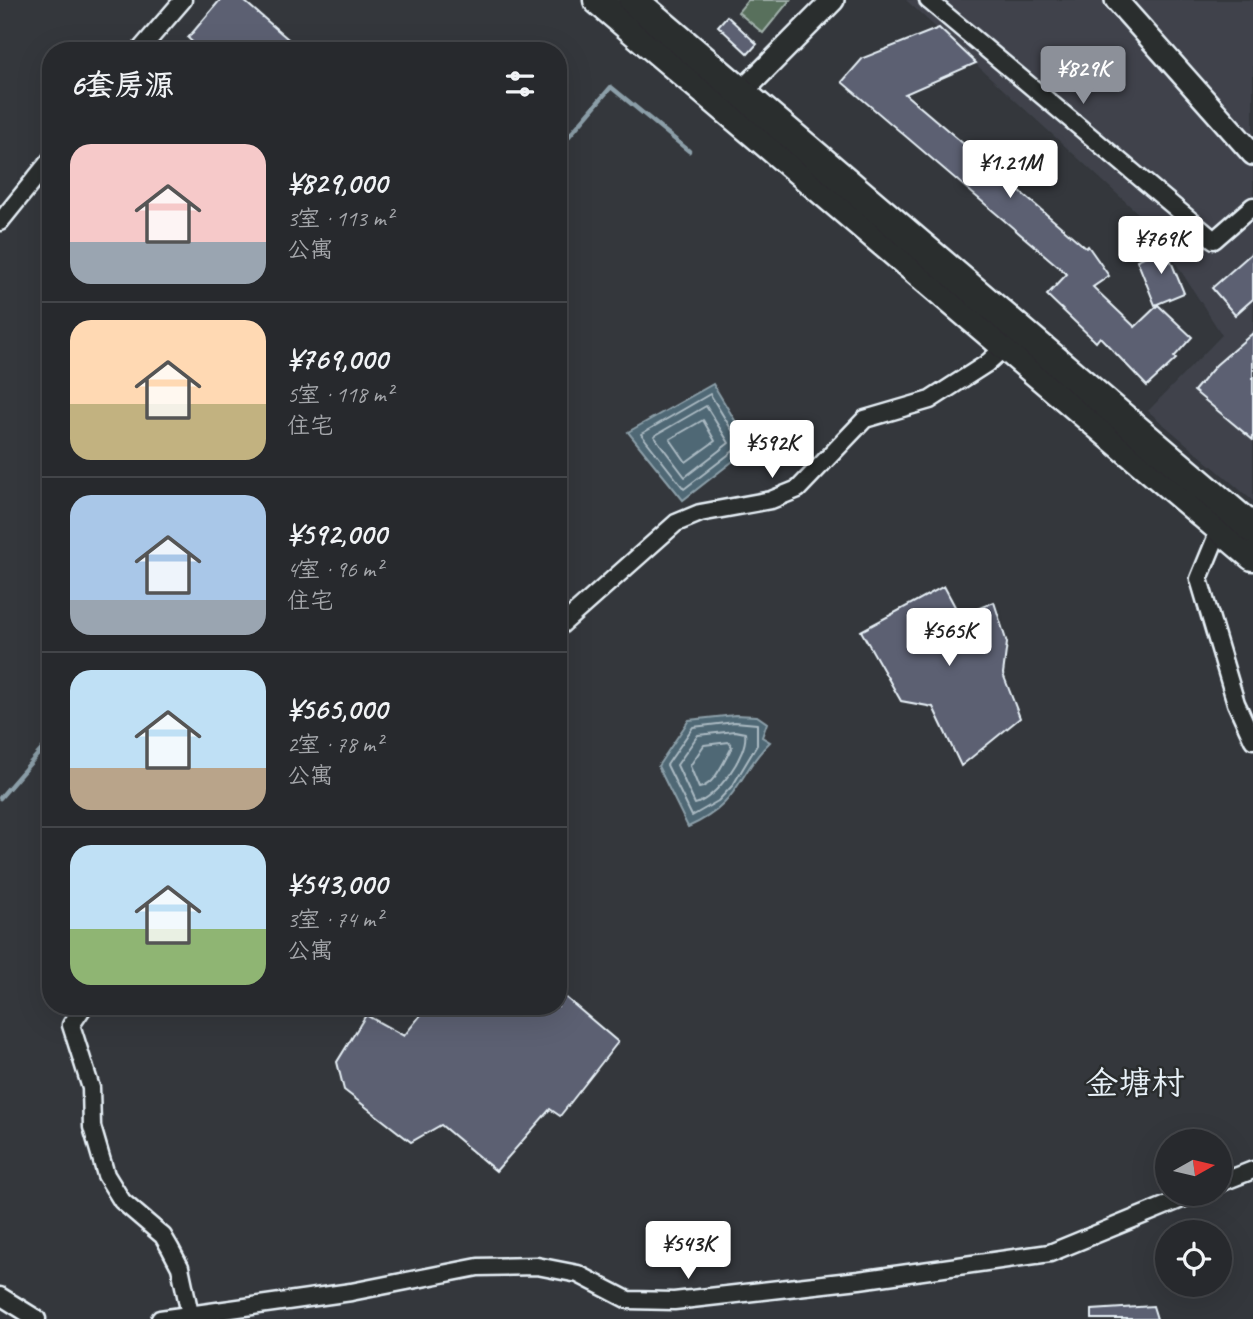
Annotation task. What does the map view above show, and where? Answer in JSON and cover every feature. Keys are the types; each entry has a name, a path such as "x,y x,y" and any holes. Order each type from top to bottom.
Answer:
{"highway":[{"path":"598,0 733,101 1253,529"},
{"path":"633,0 733,101 1004,347 1253,556"}],"street":[{"path":"146,42 183,0"},
{"path":"733,101 833,0"},
{"path":"928,0 1214,240 1253,206"},
{"path":"1116,0 1253,154"},
{"path":"0,222 42,170"},
{"path":"567,620 676,523 687,517 771,500 798,489 865,419 930,400 986,364 1004,347"},
{"path":"1220,528 1199,579 1236,703 1253,740"},
{"path":"78,1015 71,1025 91,1088 92,1127 106,1175 122,1201 163,1236 180,1267 190,1314"},
{"path":"1232,1178 1253,1170"},
{"path":"160,1319 351,1292 478,1267 537,1266 578,1274 628,1300 674,1301 859,1280 1050,1253 1165,1206"},
{"path":"0,1296 37,1319"}],"shaded area":[{"path":"906,0 1253,0 1253,501 1148,411 1222,335 1152,226"}],"green space":[{"path":"748,0 790,0 763,33 738,12"}],"water":[{"path":"713,384 751,447 683,500 628,432"},
{"path":"735,715 757,716 767,723 762,737 770,742 728,799 706,818 688,827 658,766 689,720"}],"building":[{"path":"220,0 243,0 292,42 192,42 188,38"},
{"path":"727,16 757,44 748,54 718,26"},
{"path":"939,28 976,63 905,94 1086,248 1088,246 1109,276 1093,287 1135,327 1158,305 1192,337 1174,357 1176,359 1147,386 1100,337 1096,342 1047,295 1067,274 842,82 863,58"},
{"path":"1169,246 1174,258 1170,259 1184,293 1155,305 1137,260"},
{"path":"1253,252 1253,299 1235,315 1212,288"},
{"path":"1253,333 1253,440 1194,391 1216,365"},
{"path":"944,586 960,616 994,602 1007,643 1003,674 1020,718 961,766 933,707 901,701 861,631"},
{"path":"567,999 618,1042 560,1116 550,1109 496,1171 441,1125 411,1142 344,1090 337,1062 366,1015 404,1036 421,1015 567,1015"},
{"path":"1153,1306 1157,1319 1092,1319 1092,1310"}],"waterway":[{"path":"567,138 611,87 689,151"},
{"path":"0,798 42,749"}],"district":[{"name":"金塘村","path":"1135,1083"}]}
